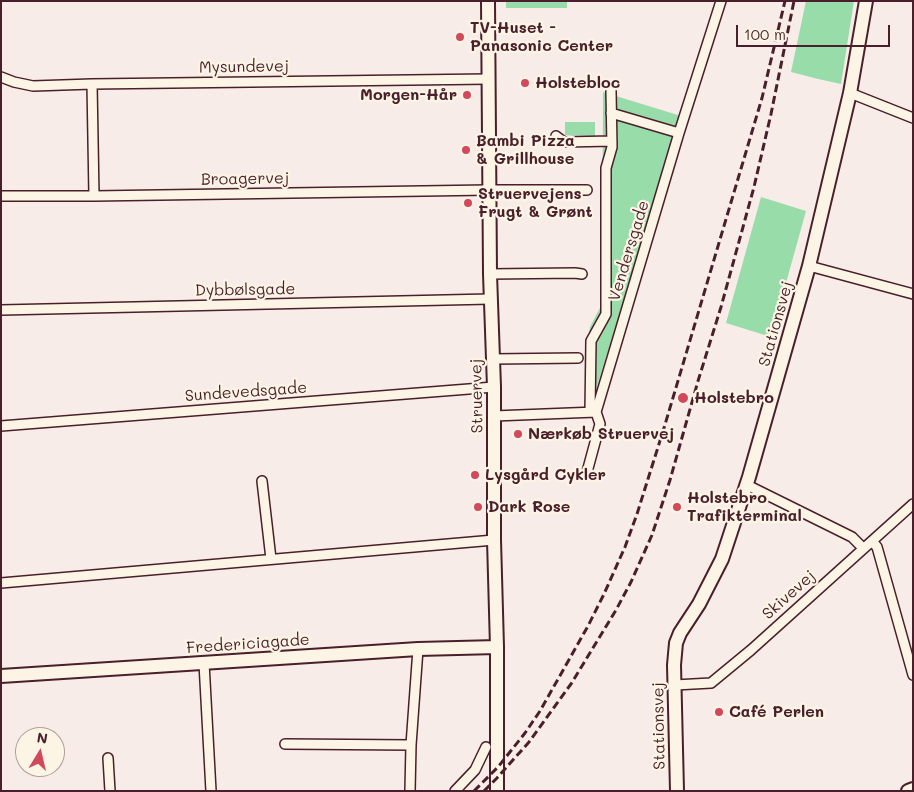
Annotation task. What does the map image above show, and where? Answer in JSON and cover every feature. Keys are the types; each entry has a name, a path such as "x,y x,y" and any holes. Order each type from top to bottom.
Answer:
{"street":[{"name":"Struervej","path":"488,1 490,299 494,387 494,540 497,647 497,791"},
{"name":"Vendersgade","path":"593,412 721,1"},
{"name":"Stationsvej","path":"677,791 675,650 680,633 722,559 747,485 809,266 850,93 866,1"},
{"name":"Mysundevej","path":"1,77 33,86 489,79"},
{"path":"92,84 94,196"},
{"path":"587,472 600,424 593,412 592,341 606,314 606,168 612,148 610,91"},
{"path":"850,93 913,118"},
{"path":"611,113 680,133"},
{"path":"556,136 564,142 612,141"},
{"name":"Broagervej","path":"1,196 587,190"},
{"path":"809,266 913,294"},
{"path":"490,274 582,274"},
{"name":"Dybbølsgade","path":"1,310 490,299"},
{"path":"493,359 578,358"},
{"name":"Sundevedsgade","path":"1,426 494,387"},
{"path":"494,416 593,412"},
{"path":"262,481 271,560"},
{"path":"747,485 852,538 863,548"},
{"name":"Skivevej","path":"675,685 711,683 751,650 913,504"},
{"path":"1,583 494,540"},
{"path":"872,541 877,547 913,675"},
{"name":"Fredericiagade","path":"1,676 418,649 497,647"},
{"path":"410,791 411,745 418,649"},
{"path":"204,663 211,791"},
{"path":"285,744 411,745"},
{"path":"456,791 475,770 486,747"},
{"path":"108,758 110,791"},
{"path":"908,791 913,789"}],"green space":[{"path":"506,1 567,1 567,8 506,8"},
{"path":"806,1 854,1 841,84 791,72"},
{"path":"603,92 681,116 594,396 588,339 590,327 602,304"},
{"path":"565,122 595,122 595,136 565,135"},
{"path":"761,197 806,211 771,337 726,323"}],"railway":[{"path":"474,791 498,767 540,711 588,626 625,547 664,428 762,98 785,1"},
{"path":"484,791 529,742 571,684 616,610 652,535 721,307 754,187 794,1"}],"place":[{"name":"TV-Huset - Panasonic Center","path":"460,37"},
{"name":"Holstebloc","path":"525,83"},
{"name":"Morgen-Hår","path":"467,95"},
{"name":"Bambi Pizza & Grillhouse","path":"466,150"},
{"name":"Struervejens Frugt & Grønt","path":"468,203"},
{"name":"Holstebro","path":"683,398"},
{"name":"Nærkøb Struervej","path":"518,434"},
{"name":"Lysgård Cykler","path":"475,475"},
{"name":"Dark Rose","path":"478,507"},
{"name":"Holstebro Trafikterminal","path":"677,507"},
{"name":"Café Perlen","path":"719,712"}]}
